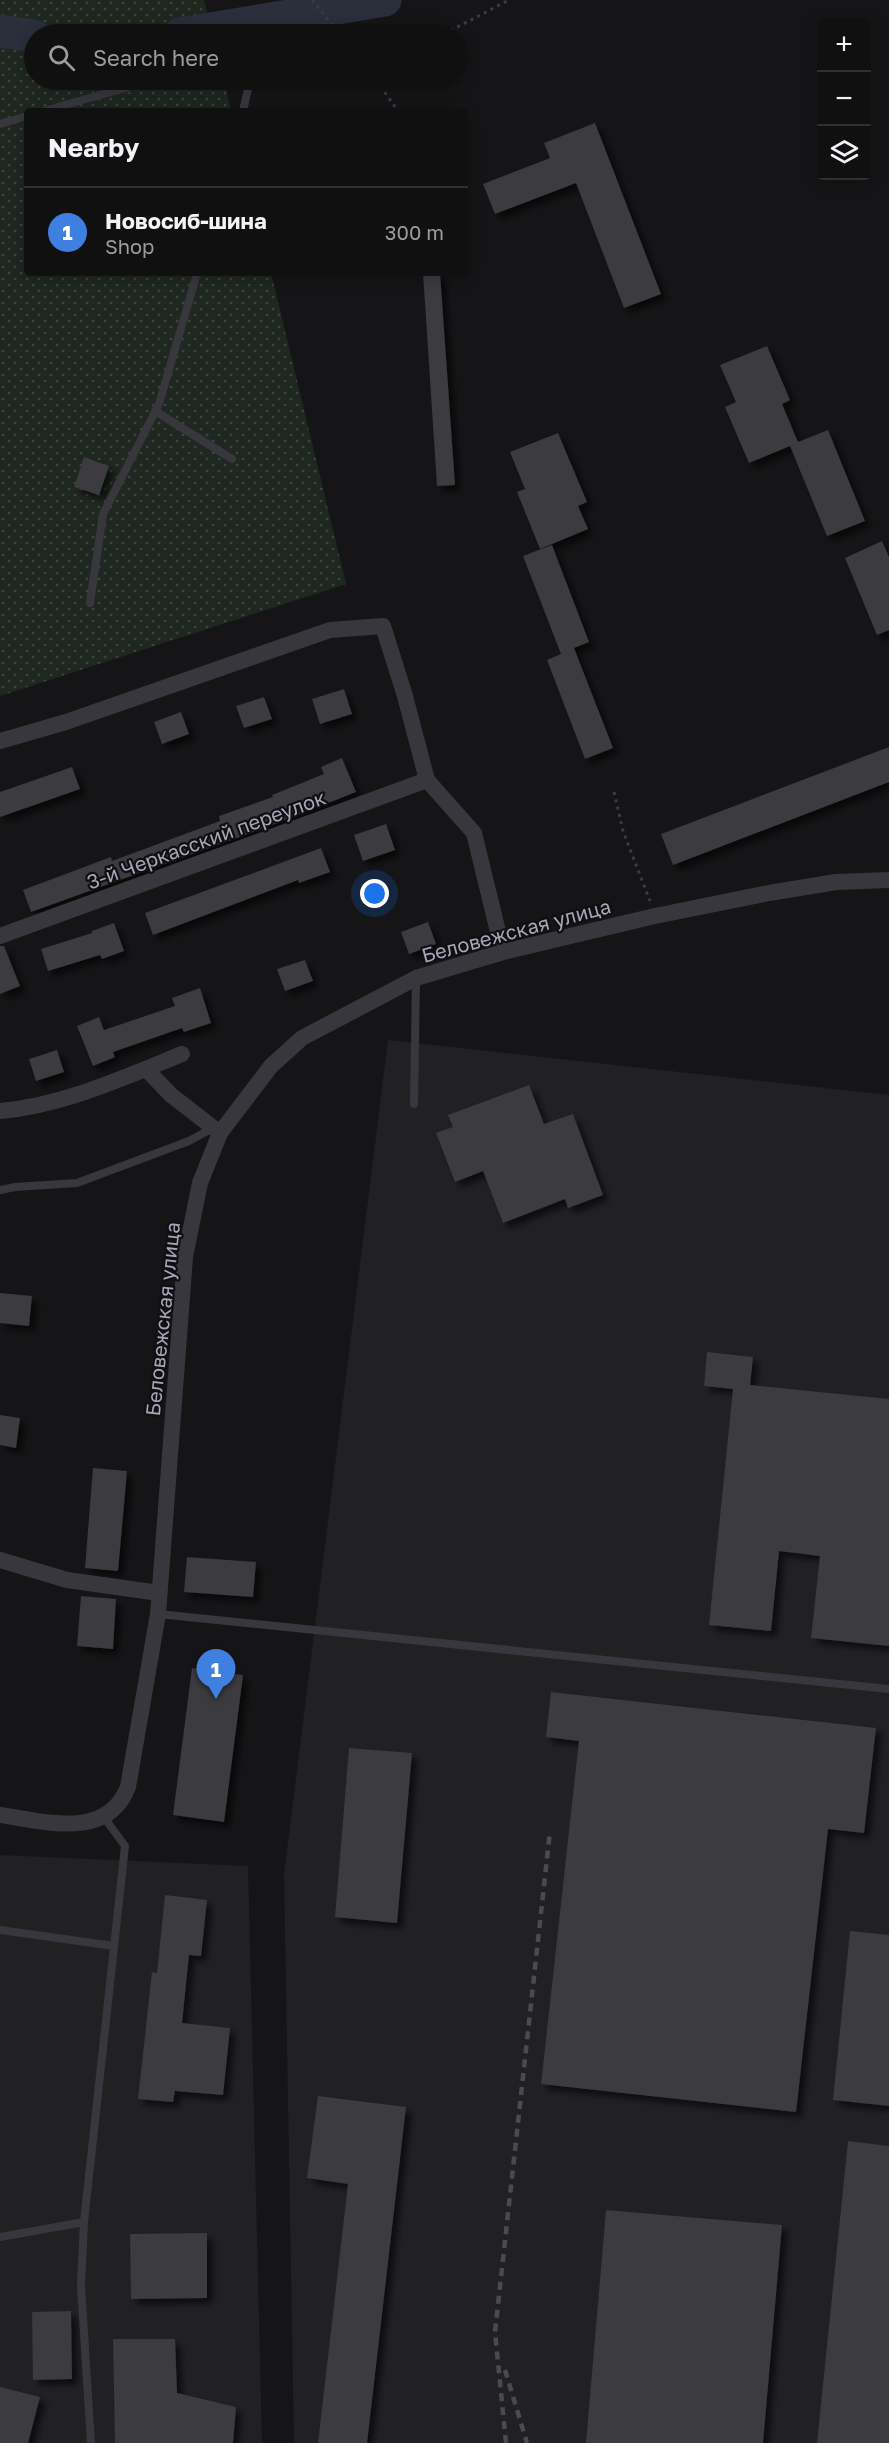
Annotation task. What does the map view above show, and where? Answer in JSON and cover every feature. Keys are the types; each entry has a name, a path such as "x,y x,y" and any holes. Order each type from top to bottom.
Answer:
{"street":[{"path":"0,741 66,723 330,630 383,626 405,696 427,780 474,833 503,952"},
{"name":"3-й Черкасский переулок","path":"0,936 427,780"},
{"name":"Беловежская улица","path":"0,1815 77,1825 111,1812 124,1799 158,1614 185,1257 200,1183 216,1131 271,1066 302,1038 416,978 503,952 655,916 836,882 889,880"},
{"path":"0,1111 30,1108 68,1099 182,1054"},
{"path":"146,1068 171,1095 216,1131"},
{"path":"0,1560 67,1580 159,1593"}],"lane":[{"path":"55,108 118,90"},
{"path":"244,108 248,90"},
{"path":"0,124 24,117"},
{"path":"90,603 103,514 155,411 196,276"},
{"path":"155,411 232,459"},
{"path":"414,1104 416,978"},
{"path":"0,1190 77,1183 216,1131"},
{"path":"158,1614 889,1689"},
{"path":"91,2443 81,2286 84,2222 125,1846 103,1816"},
{"path":"0,1930 114,1946"},
{"path":"0,2237 84,2222"}],"path":[{"path":"312,0 332,24"},
{"path":"463,24 509,0"},
{"path":"383,90 396,108"},
{"path":"614,792 623,831 645,886"}],"shaded area":[{"path":"0,0 204,0 210,24 24,24 24,90 226,90 230,108 24,108 24,276 272,276 346,584 0,696"},
{"path":"388,1040 889,1095 889,2443 294,2443 284,1874"},
{"path":"0,1855 248,1866 262,2443 0,2443"}],"building":[{"path":"595,123 661,294 624,308 576,183 495,214 483,184 550,158 544,143"},
{"path":"423,276 440,276 455,485 437,486"},
{"path":"767,346 790,400 782,404 798,442 828,430 865,521 827,536 790,446 749,463 725,407 736,402 720,365"},
{"path":"558,433 587,502 578,506 588,529 540,549 517,492 525,489 510,452"},
{"path":"84,457 109,466 99,495 74,487"},
{"path":"882,541 889,557 889,630 877,635 845,558"},
{"path":"552,545 589,642 574,648 613,748 585,759 547,660 561,654 523,556"},
{"path":"344,689 352,714 320,724 312,699"},
{"path":"264,697 272,719 244,728 236,706"},
{"path":"181,712 189,734 162,744 154,722"},
{"path":"889,747 889,782 673,865 661,834"},
{"path":"342,758 356,792 267,827 31,912 23,890 111,857 112,861 220,821 219,816 273,797 272,795 324,774 321,767"},
{"path":"72,767 80,789 0,817 0,792"},
{"path":"386,824 395,850 363,861 354,835"},
{"path":"321,848 330,872 299,883 298,880 153,935 145,913"},
{"path":"428,922 436,944 409,954 401,932"},
{"path":"114,923 124,951 102,959 100,955 48,971 41,949 92,933 92,931"},
{"path":"0,946 4,946 20,986 0,994"},
{"path":"305,960 313,981 285,991 277,969"},
{"path":"200,988 211,1023 184,1032 182,1028 113,1052 115,1057 93,1066 77,1026 99,1017 104,1030 175,1006 172,998"},
{"path":"57,1050 64,1072 36,1081 29,1059"},
{"path":"529,1085 544,1124 573,1114 603,1195 568,1208 565,1199 503,1223 483,1171 455,1182 436,1133 453,1127 448,1115"},
{"path":"0,1293 32,1296 29,1326 0,1323"},
{"path":"707,1352 753,1357 750,1385 889,1399 889,1646 811,1638 820,1556 779,1551 771,1631 709,1625 733,1389 704,1386"},
{"path":"0,1415 20,1418 16,1448 0,1445"},
{"path":"93,1468 127,1471 118,1571 85,1568"},
{"path":"187,1557 256,1562 253,1597 184,1592"},
{"path":"81,1596 116,1599 113,1649 77,1646"},
{"path":"192,1668 243,1675 224,1822 173,1815"},
{"path":"551,1692 876,1728 864,1833 828,1829 796,2112 541,2084 579,1741 546,1737"},
{"path":"349,1748 412,1753 397,1923 335,1917"},
{"path":"165,1895 207,1900 201,1956 189,1955 182,2023 230,2028 223,2095 175,2091 173,2102 138,2099 152,1972 157,1973"},
{"path":"850,1931 889,1935 889,2106 833,2100"},
{"path":"318,2096 406,2107 367,2443 318,2443 348,2184 307,2178"},
{"path":"848,2141 889,2146 889,2443 817,2443"},
{"path":"606,2210 782,2225 763,2443 586,2443"},
{"path":"207,2233 207,2298 131,2299 130,2234"},
{"path":"71,2311 72,2379 33,2380 32,2312"},
{"path":"113,2339 175,2339 177,2393 236,2407 233,2443 115,2443"},
{"path":"0,2387 40,2397 28,2443 0,2443"}],"waterway":[{"path":"240,24 385,0"},
{"path":"0,31 24,35"}],"railway":[{"path":"506,2443 495,2332 550,1831"},
{"path":"505,2370 527,2443"}],"place":[{"name":"Новосиб-шина","path":"216,1699"}]}
